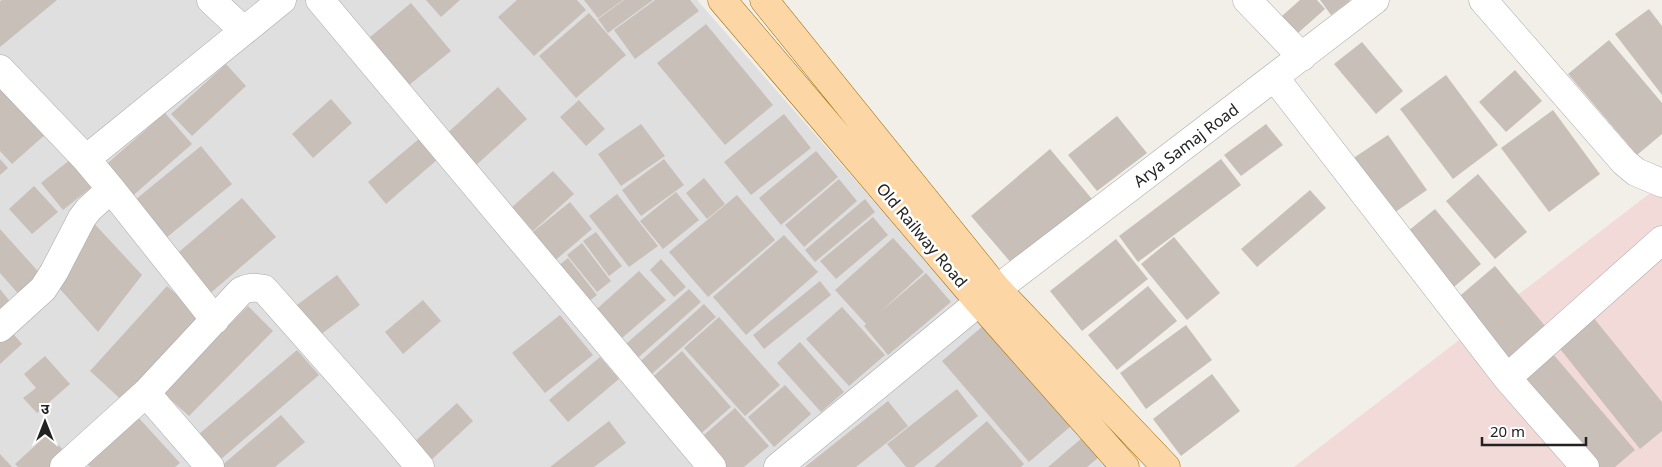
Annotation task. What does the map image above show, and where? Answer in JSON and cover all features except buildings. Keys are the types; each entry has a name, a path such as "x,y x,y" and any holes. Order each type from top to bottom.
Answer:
{"main road":[{"name":"Old Railway Road","path":"722,0 988,296 1166,467"},
{"name":"Old Railway Road","path":"764,0 988,296 1125,467"}],"street":[{"path":"212,0 244,31"},
{"path":"86,159 282,0"},
{"path":"320,0 712,467"},
{"path":"1229,0 1255,8 1302,57"},
{"name":"Arya Samaj Road","path":"778,467 988,296 1375,0"},
{"path":"1483,0 1624,162 1636,172 1662,183"},
{"path":"0,69 86,159 214,320"},
{"path":"1275,78 1508,378 1585,467"},
{"path":"0,328 43,289 82,218 111,189"},
{"path":"1508,378 1662,240"},
{"path":"74,464 146,393 242,291 255,287 264,289 420,467"},
{"path":"146,393 210,467"}],"shaded area":[{"path":"0,0 697,0 1107,467 0,467"},
{"path":"1662,184 1662,467 1294,467"}]}
